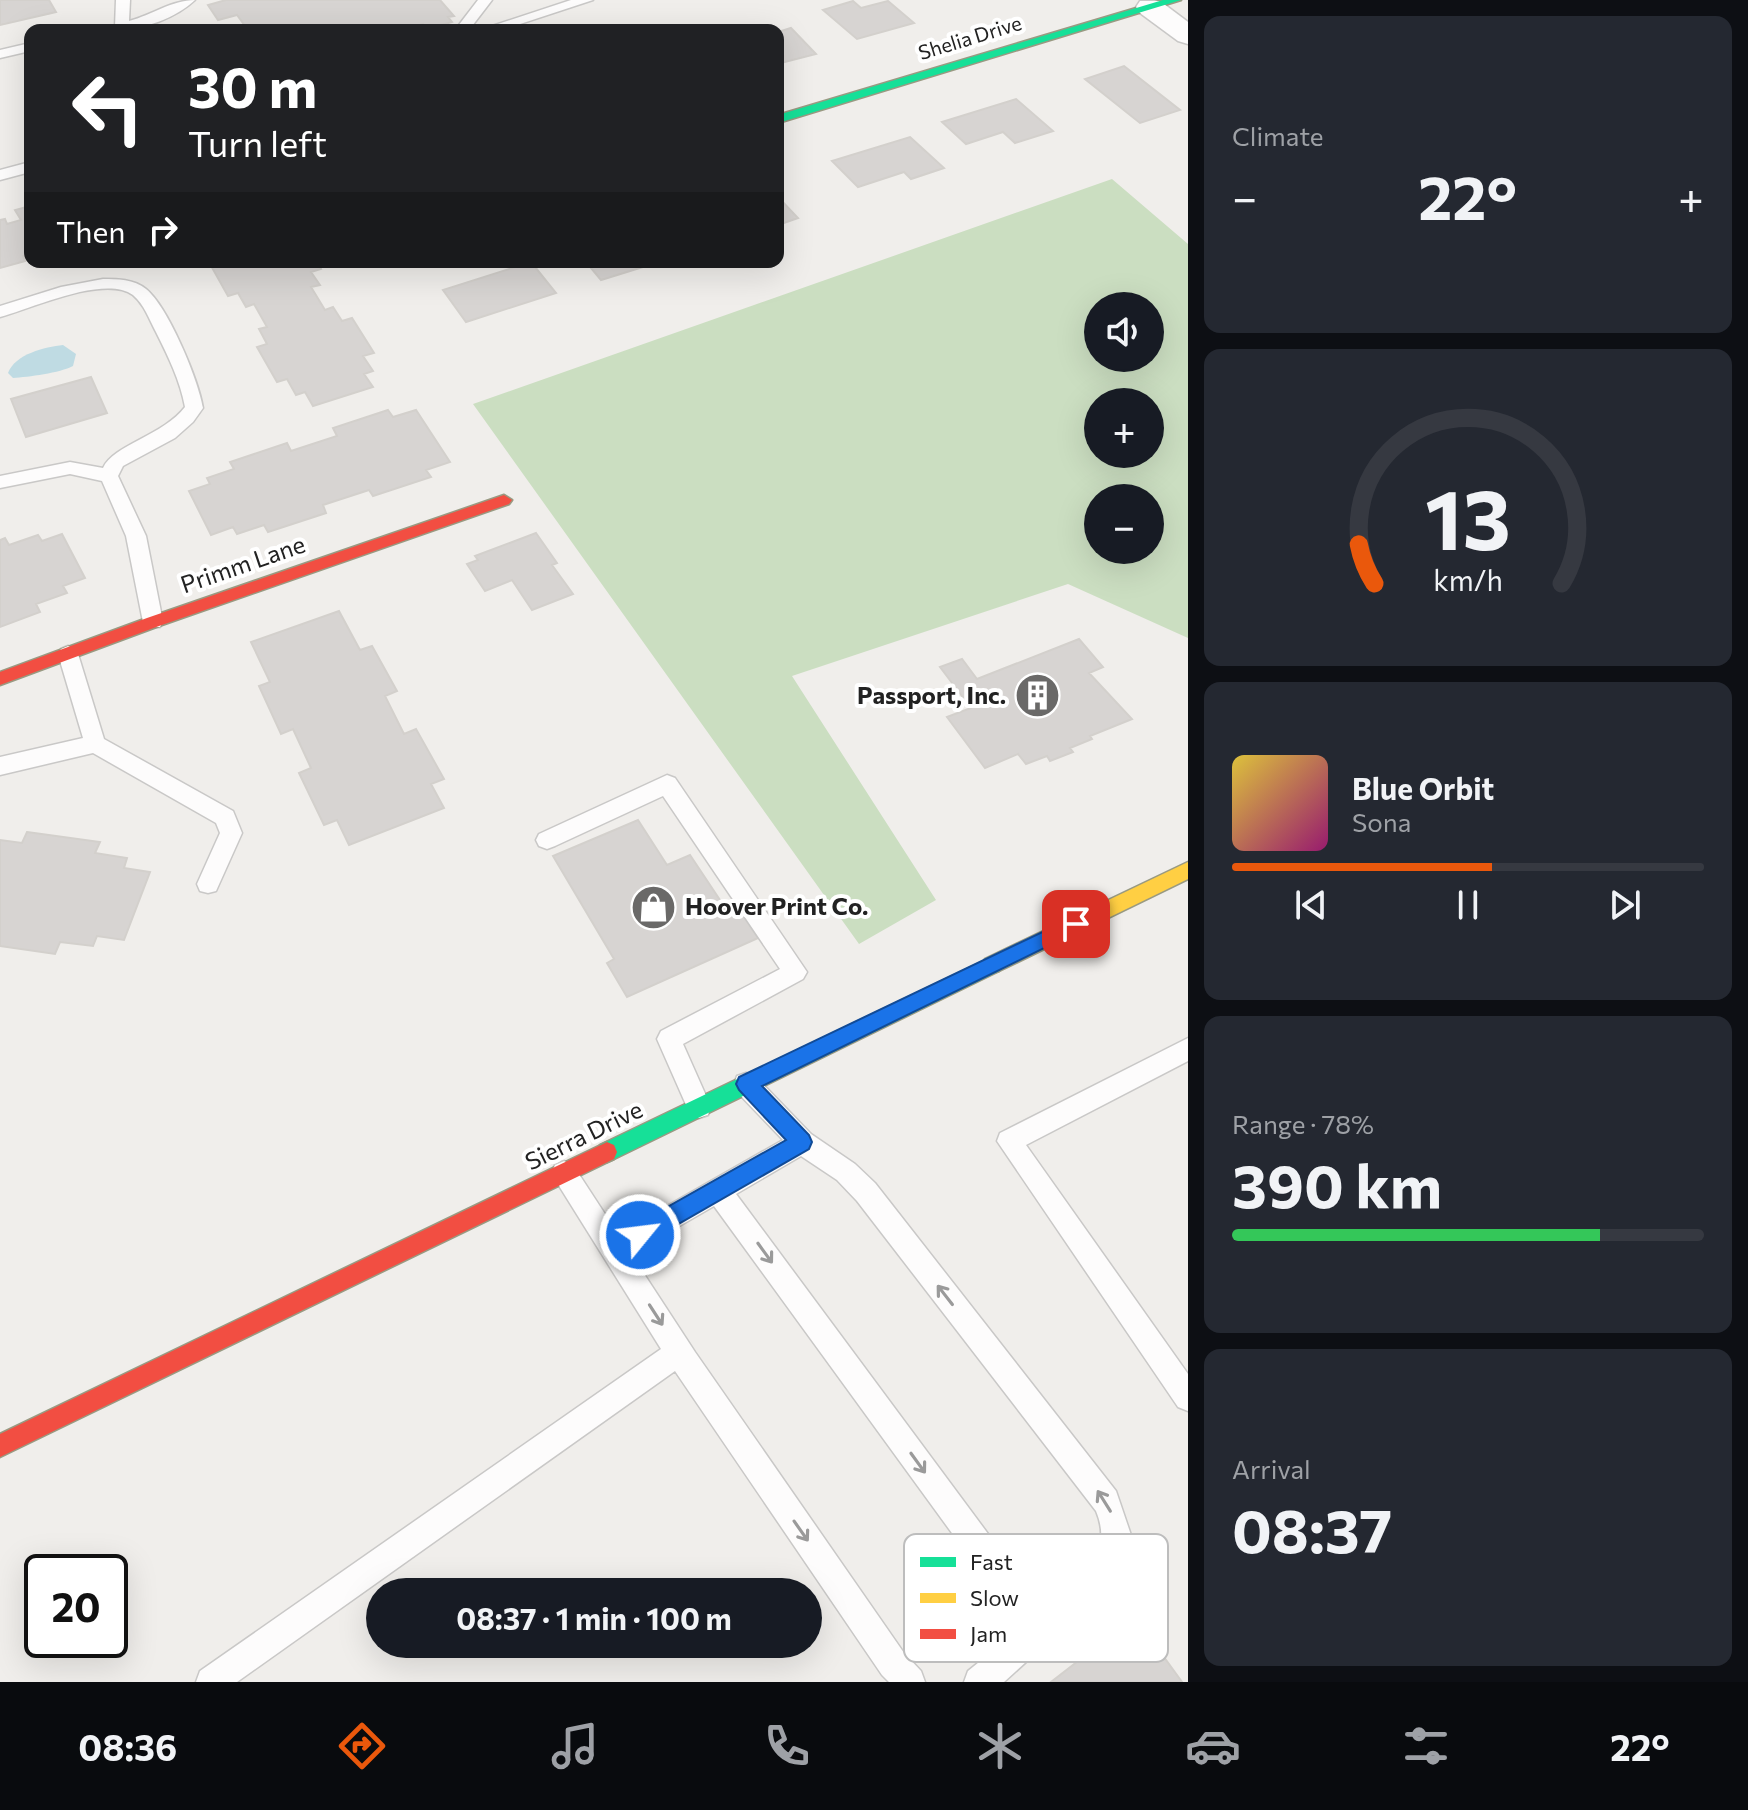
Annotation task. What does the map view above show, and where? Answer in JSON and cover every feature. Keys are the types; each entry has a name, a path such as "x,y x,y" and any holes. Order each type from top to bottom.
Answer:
{"street":[{"path":"1163,3 1188,35"},
{"name":"Shelia Drive","path":"784,117 1163,3"},
{"name":"Primm Lane","path":"0,679 153,622 504,500"},
{"name":"Sierra Drive","path":"0,1446 1188,870"}],"lane":[{"path":"123,0 126,24"},
{"path":"138,24 159,17 188,0"},
{"path":"467,24 485,0"},
{"path":"507,24 586,0"},
{"path":"0,54 24,48"},
{"path":"0,175 24,169"},
{"path":"0,312 89,286 133,288 147,300 182,366 191,388 194,408 183,424 165,437 115,462 109,476 136,536 153,622"},
{"path":"0,482 70,468 109,476"},
{"path":"68,654 95,744"},
{"path":"0,766 95,744 225,817 231,833 208,884"},
{"path":"547,840 667,784 795,972 669,1039 699,1107"},
{"path":"1188,1049 1009,1141 1188,1397"},
{"path":"746,1084 802,1142 846,1172 866,1192 1106,1501 1118,1534"},
{"path":"614,1250 802,1142"},
{"path":"564,1173 679,1352 893,1664 910,1682"},
{"path":"718,1190 971,1534"},
{"path":"211,1682 679,1352"},
{"path":"979,1682 1006,1662"}],"green space":[{"path":"1112,179 1188,244 1188,638 1068,584 792,676 936,900 859,944 473,404"}],"water":[{"path":"63,345 76,354 73,366 27,377 13,378 8,373 24,356"}],"building":[{"path":"0,0 49,0 56,12 0,25"},
{"path":"226,0 440,0 454,16 448,17 452,22 445,24 244,24 237,15 218,20 208,5"},
{"path":"853,1 861,8 888,1 914,23 857,39 823,10"},
{"path":"791,28 816,54 784,62 784,30"},
{"path":"1124,66 1180,110 1140,123 1085,79"},
{"path":"1016,99 1053,131 1015,143 1003,132 966,144 942,122"},
{"path":"910,137 944,168 911,179 904,172 858,187 832,161"},
{"path":"784,203 798,218 784,223"},
{"path":"24,208 24,261 0,268 0,220 5,219 7,224 21,220 15,210"},
{"path":"212,268 320,268 311,272 320,285 311,287 325,310 333,307 342,321 352,318 374,353 363,356 373,371 364,374 373,387 313,406 305,392 296,395 287,379 277,382 257,347 267,344 259,329 267,327 254,304 246,307 238,293 228,296"},
{"path":"512,268 536,268 556,293 466,322 443,290"},
{"path":"591,268 640,268 601,280"},
{"path":"91,377 107,413 26,437 11,399"},
{"path":"388,410 393,417 416,410 450,462 426,470 431,477 373,496 369,490 323,505 326,513 268,532 264,525 237,534 233,527 211,535 189,491 210,484 207,478 234,469 230,462 287,443 291,451 337,436 333,428"},
{"path":"536,533 557,563 552,565 573,594 532,610 512,580 485,591 467,564 478,560 475,556"},
{"path":"62,534 85,578 63,586 67,593 36,604 40,612 0,627 0,540 5,538 9,545 38,535 42,541"},
{"path":"339,611 360,650 372,646 397,691 385,696 404,734 416,729 444,779 431,784 444,808 349,845 337,820 324,825 299,773 311,768 293,729 281,734 259,686 270,682 251,642"},
{"name":"Passport, Inc.","path":"1079,639 1103,667 1089,673 1132,719 1090,736 1092,739 1070,748 1073,752 1050,761 1047,756 1026,764 1018,754 985,768 947,717 971,708 940,667 962,659 977,679"},
{"name":"Hoover Print Co.","path":"638,820 667,865 690,855 726,909 736,905 758,938 627,997 607,963 614,959 553,856"},
{"path":"27,832 100,842 95,853 127,858 124,868 150,872 124,940 97,936 93,946 60,942 55,954 0,946 0,840 22,843"},
{"path":"1077,1662 1168,1662 1182,1682 1051,1682"}],"traffic: fast":[{"path":"784,117 1175,0"},
{"path":"607,1152 992,965"}],"traffic: slow":[{"path":"992,965 1188,870"}],"traffic: jam":[{"path":"0,679 153,622 504,500"},
{"path":"0,1446 607,1152"}],"place":[{"name":"Passport, Inc.","path":"1037,696"},
{"name":"Hoover Print Co.","path":"654,907"}],"route":[{"path":"640,1235 802,1142 746,1084 1076,924"}]}
